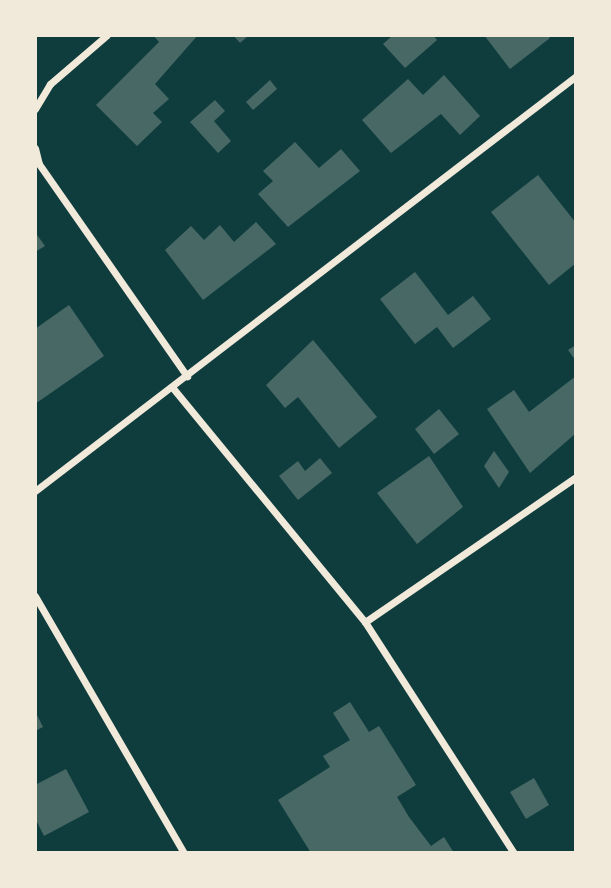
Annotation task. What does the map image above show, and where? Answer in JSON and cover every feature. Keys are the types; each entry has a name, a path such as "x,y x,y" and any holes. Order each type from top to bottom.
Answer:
{"street":[{"path":"35,109 50,84 107,35"},
{"path":"35,491 576,76"},
{"path":"35,148 39,163 187,376"},
{"path":"172,387 365,622 514,853"},
{"path":"365,622 576,477"},
{"path":"35,596 184,853"}],"building":[{"path":"153,35 198,35 155,84 169,99 153,113 162,122 137,146 96,105 159,42"},
{"path":"233,35 249,35 240,43"},
{"path":"393,35 433,35 437,40 405,68 383,44"},
{"path":"484,35 548,35 550,38 510,69"},
{"path":"444,75 480,116 460,135 441,114 391,153 362,120 408,79 423,95"},
{"path":"270,80 277,89 253,110 246,102"},
{"path":"215,100 225,111 214,121 231,141 218,153 190,122"},
{"path":"295,142 319,168 341,149 360,171 288,227 258,194 273,181 263,171"},
{"path":"538,175 576,223 576,263 549,285 491,212"},
{"path":"256,222 276,244 203,300 165,250 191,226 204,240 220,225 234,242"},
{"path":"35,232 45,246 35,252"},
{"path":"415,272 448,315 473,296 491,319 453,348 437,327 415,344 380,299"},
{"path":"69,305 104,356 35,404 35,329"},
{"path":"313,340 377,417 339,448 298,397 285,408 266,385"},
{"path":"576,345 576,361 568,350"},
{"path":"576,376 575,434 530,473 487,409 514,390 529,412"},
{"path":"439,409 459,434 434,454 415,429"},
{"path":"494,451 509,472 499,488 484,466"},
{"path":"429,456 463,507 417,544 377,493"},
{"path":"320,458 332,473 298,500 279,476 298,461 305,471"},
{"path":"350,702 369,732 379,726 416,785 397,797 409,817 431,846 444,837 454,853 311,853 278,800 330,767 323,756 350,740 333,713"},
{"path":"35,711 43,727 35,731"},
{"path":"66,769 89,812 44,836 35,818 35,785"},
{"path":"534,778 549,805 526,819 510,792"}]}
